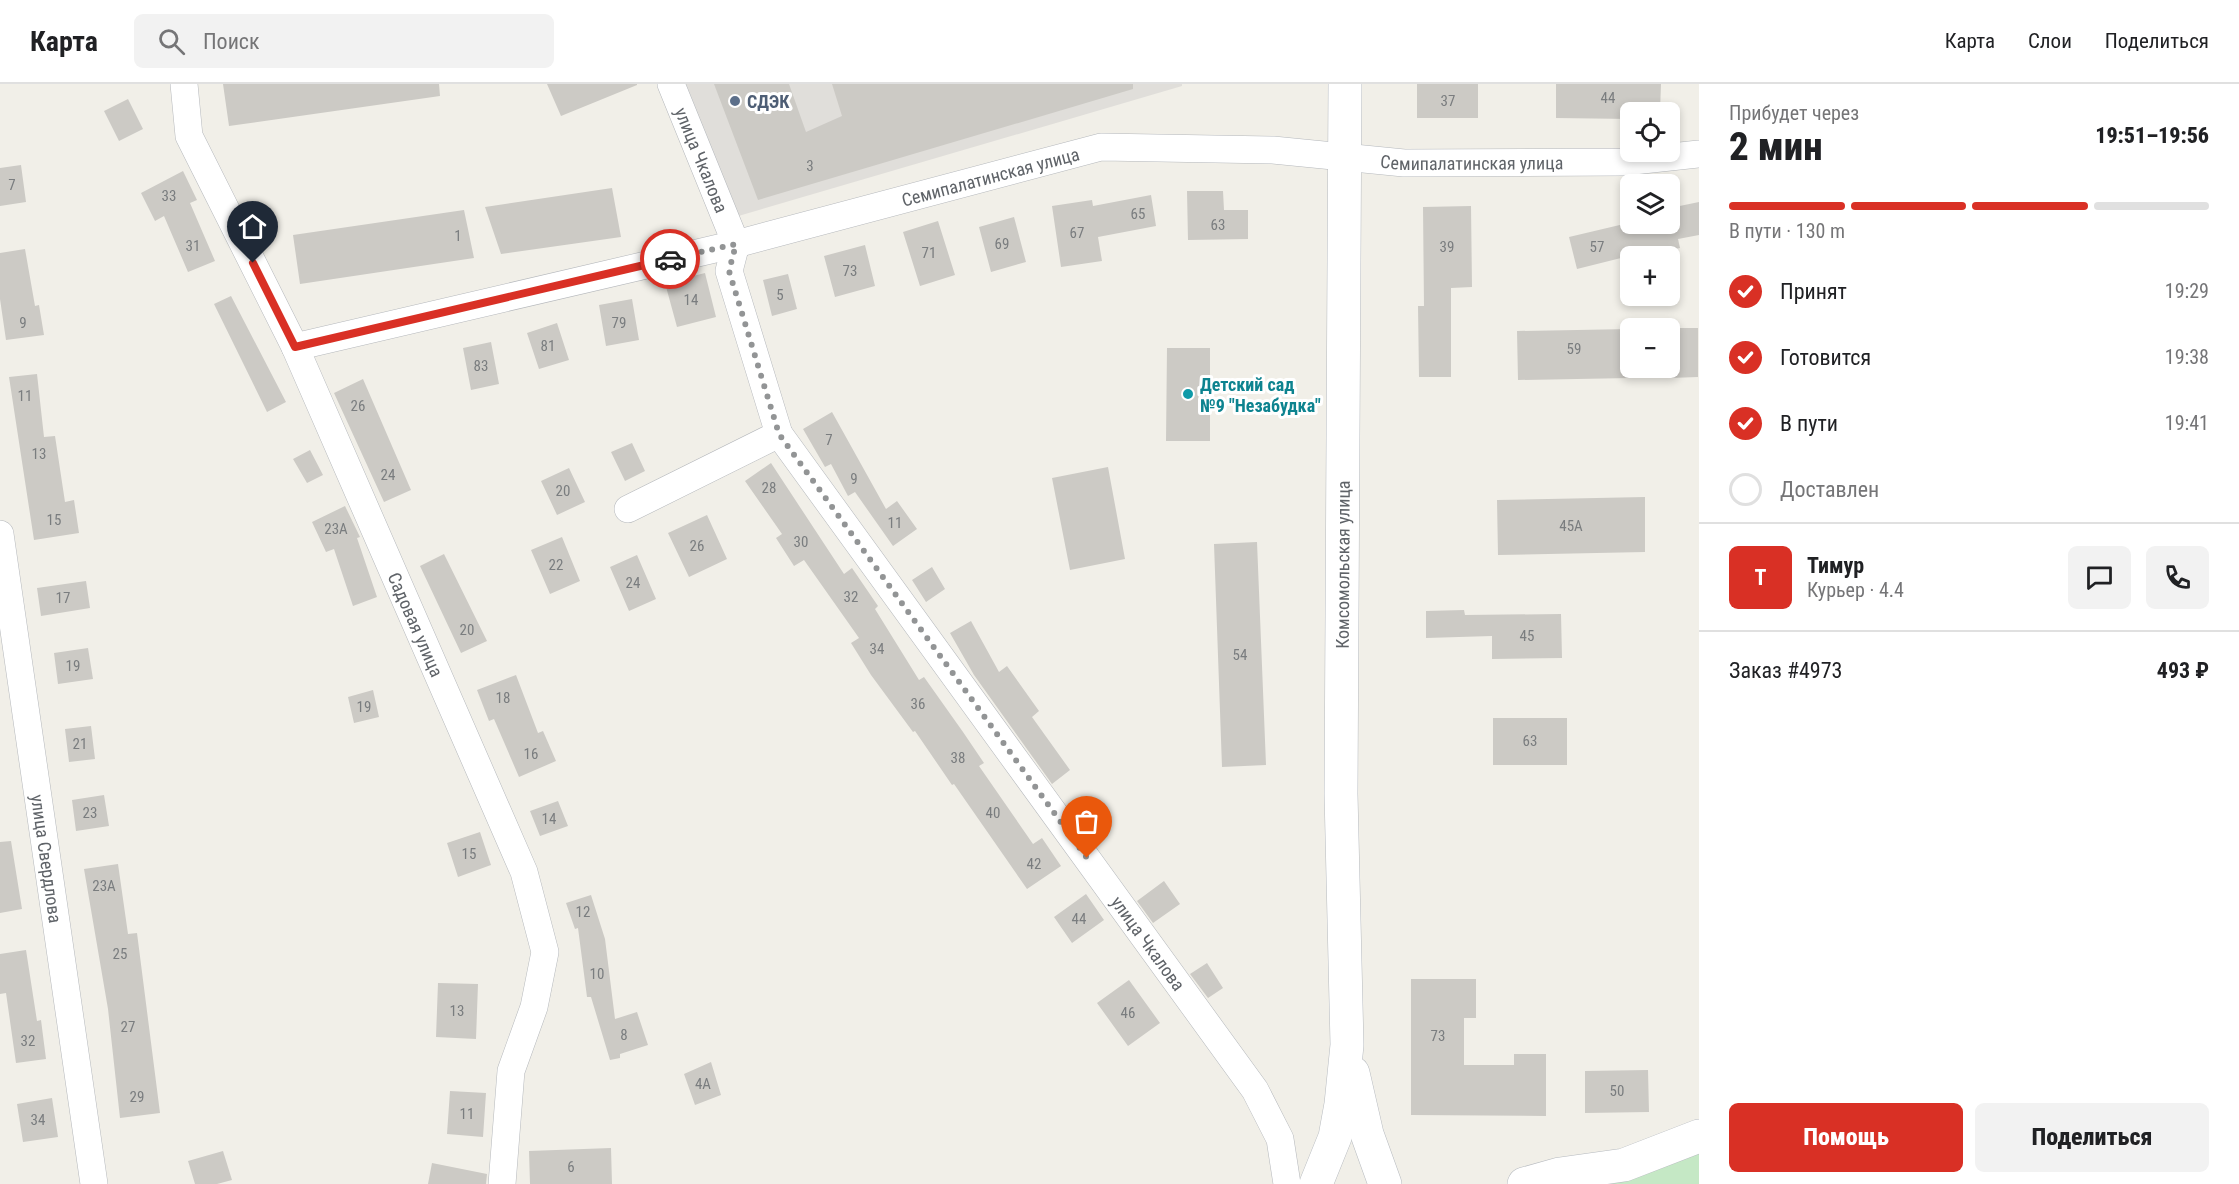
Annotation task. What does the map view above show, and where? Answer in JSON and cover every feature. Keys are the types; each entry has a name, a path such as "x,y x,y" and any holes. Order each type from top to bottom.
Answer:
{"main road":[{"name":"Комсомольская улица","path":"1316,1184 1335,1137 1347,1045 1341,794 1345,84"},
{"name":"Комсомольская улица","path":"1347,1045 1367,1134 1385,1184"},
{"path":"1524,1184 1560,1174 1624,1165 1699,1136"}],"street":[{"name":"Садовая улица","path":"184,84 189,135 295,347 525,872 545,952 534,1007 511,1071 502,1184"},
{"name":"улица Чкалова","path":"671,84 736,244 729,271 779,434 1255,1090 1280,1139 1287,1184"},
{"name":"Семипалатинская улица","path":"295,347 736,244 1101,147 1274,150 1404,163 1624,162 1699,154"},
{"path":"628,509 779,434"},
{"name":"улица Свердлова","path":"0,534 94,1184"}],"shaded area":[{"path":"683,84 1182,84 1182,86 735,217"}],"green space":[{"path":"1699,1150 1699,1184 1608,1184 1677,1162"}],"building":[{"path":"223,84 439,84 440,96 229,126"},
{"path":"547,84 637,84 637,85 561,116"},
{"path":"714,84 789,84 806,132 842,116 832,84 1133,84 1133,89 758,200"},
{"path":"1417,84 1478,84 1478,118 1417,118"},
{"path":"1556,84 1661,84 1660,102 1620,102 1620,119 1556,118"},
{"path":"128,99 143,129 119,141 104,111"},
{"path":"21,165 26,202 0,206 0,168"},
{"path":"183,171 197,200 190,203 215,261 188,272 164,216 155,221 141,193"},
{"path":"612,188 621,237 501,254 485,207"},
{"path":"1187,191 1223,191 1224,210 1248,210 1248,239 1188,240"},
{"path":"1151,195 1156,226 1098,237 1102,261 1061,267 1052,206 1092,200 1093,206"},
{"path":"1699,202 1699,235 1678,239 1680,246 1620,246 1620,258 1577,269 1569,237 1620,225 1620,234 1680,234 1680,206"},
{"path":"1471,206 1472,287 1451,288 1451,377 1419,377 1418,306 1424,306 1423,207"},
{"path":"464,210 474,258 300,284 293,235"},
{"path":"1014,217 1026,262 991,272 979,227"},
{"path":"938,221 955,275 920,286 903,232"},
{"path":"865,245 875,286 835,297 824,256"},
{"path":"25,249 35,306 39,305 44,335 6,340 0,299 0,253"},
{"path":"705,273 716,317 677,327 665,283"},
{"path":"788,274 797,309 772,316 763,280"},
{"path":"231,296 286,402 267,412 214,304"},
{"path":"632,299 639,340 606,346 599,305"},
{"path":"557,323 569,360 539,369 527,333"},
{"path":"1680,328 1698,328 1698,377 1680,378"},
{"path":"1620,329 1620,378 1630,378 1518,380 1517,331"},
{"path":"491,342 499,384 471,390 463,348"},
{"name":"Детский сад №9 \"Незабудка\"","path":"1167,348 1210,348 1210,441 1166,441"},
{"path":"37,374 44,437 55,436 65,502 74,500 79,533 34,540 9,377"},
{"path":"363,379 411,490 384,502 334,393"},
{"path":"832,412 886,509 897,501 917,529 893,546 855,492 848,496 831,464 825,467 803,429"},
{"path":"632,443 645,471 625,481 611,452"},
{"path":"310,450 323,475 307,483 293,459"},
{"path":"771,463 844,574 852,568 878,606 875,609 919,680 924,677 963,732 984,763 979,766 1033,844 1042,838 1061,866 1027,889 954,784 952,785 915,731 913,732 871,675 851,643 859,638 804,560 794,566 776,538 782,534 745,481"},
{"path":"1108,467 1125,559 1070,570 1052,478"},
{"path":"569,468 585,502 557,515 541,481"},
{"path":"1645,497 1645,552 1498,555 1497,500"},
{"path":"345,506 360,537 357,538 377,597 353,606 334,549 326,552 312,522"},
{"path":"707,515 727,559 689,577 668,533"},
{"path":"562,537 580,581 550,594 531,550"},
{"path":"1257,542 1266,765 1222,767 1214,544"},
{"path":"444,554 487,641 461,653 420,566"},
{"path":"637,555 656,599 629,611 610,567"},
{"path":"932,567 945,589 926,602 912,580"},
{"path":"86,581 90,608 41,616 37,588"},
{"path":"1464,610 1465,615 1561,614 1562,658 1492,659 1492,636 1426,638 1426,611"},
{"path":"971,621 999,672 1007,666 1039,711 1032,717 1070,770 1052,784 974,675 950,633"},
{"path":"88,648 93,679 58,684 54,653"},
{"path":"516,675 538,733 543,731 556,761 519,777 494,719 489,721 477,690"},
{"path":"373,690 379,717 354,723 348,697"},
{"path":"1493,718 1567,718 1567,765 1493,765"},
{"path":"91,726 95,759 69,762 65,729"},
{"path":"104,795 109,826 76,831 72,800"},
{"path":"558,801 568,826 540,836 530,811"},
{"path":"480,832 491,865 458,877 447,843"},
{"path":"11,841 22,909 0,913 0,842"},
{"path":"118,864 128,934 137,933 160,1113 120,1118 108,1009 84,869"},
{"path":"1164,881 1180,904 1153,923 1137,901"},
{"path":"1086,894 1104,920 1072,943 1054,917"},
{"path":"591,895 605,939 615,1019 637,1012 648,1045 620,1054 620,1058 610,1060 591,997 587,997 578,928 575,929 566,903"},
{"path":"26,950 37,1021 41,1020 46,1059 16,1063 6,993 0,994 0,954"},
{"path":"1207,963 1223,988 1208,998 1190,974"},
{"path":"1411,979 1476,979 1476,1018 1464,1018 1464,1065 1514,1065 1514,1054 1546,1054 1546,1116 1411,1115"},
{"path":"1129,980 1160,1023 1128,1046 1097,1003"},
{"path":"438,983 478,984 476,1039 436,1037"},
{"path":"711,1062 721,1095 695,1105 684,1074"},
{"path":"1648,1070 1649,1112 1585,1113 1585,1071"},
{"path":"450,1091 486,1093 483,1137 447,1134"},
{"path":"52,1098 58,1137 23,1142 17,1104"},
{"path":"611,1148 612,1184 530,1184 529,1151"},
{"path":"223,1151 232,1180 217,1184 195,1184 188,1161"},
{"path":"432,1163 487,1174 486,1184 428,1184"}],"way so far":[{"path":"670,259 736,244 729,271 779,434 1087,858"}],"place":[{"name":"СДЭК","path":"735,101"},
{"name":"Детский сад №9 \"Незабудка\"","path":"1188,394"}],"route":[{"path":"253,263 295,347 670,259"}]}
